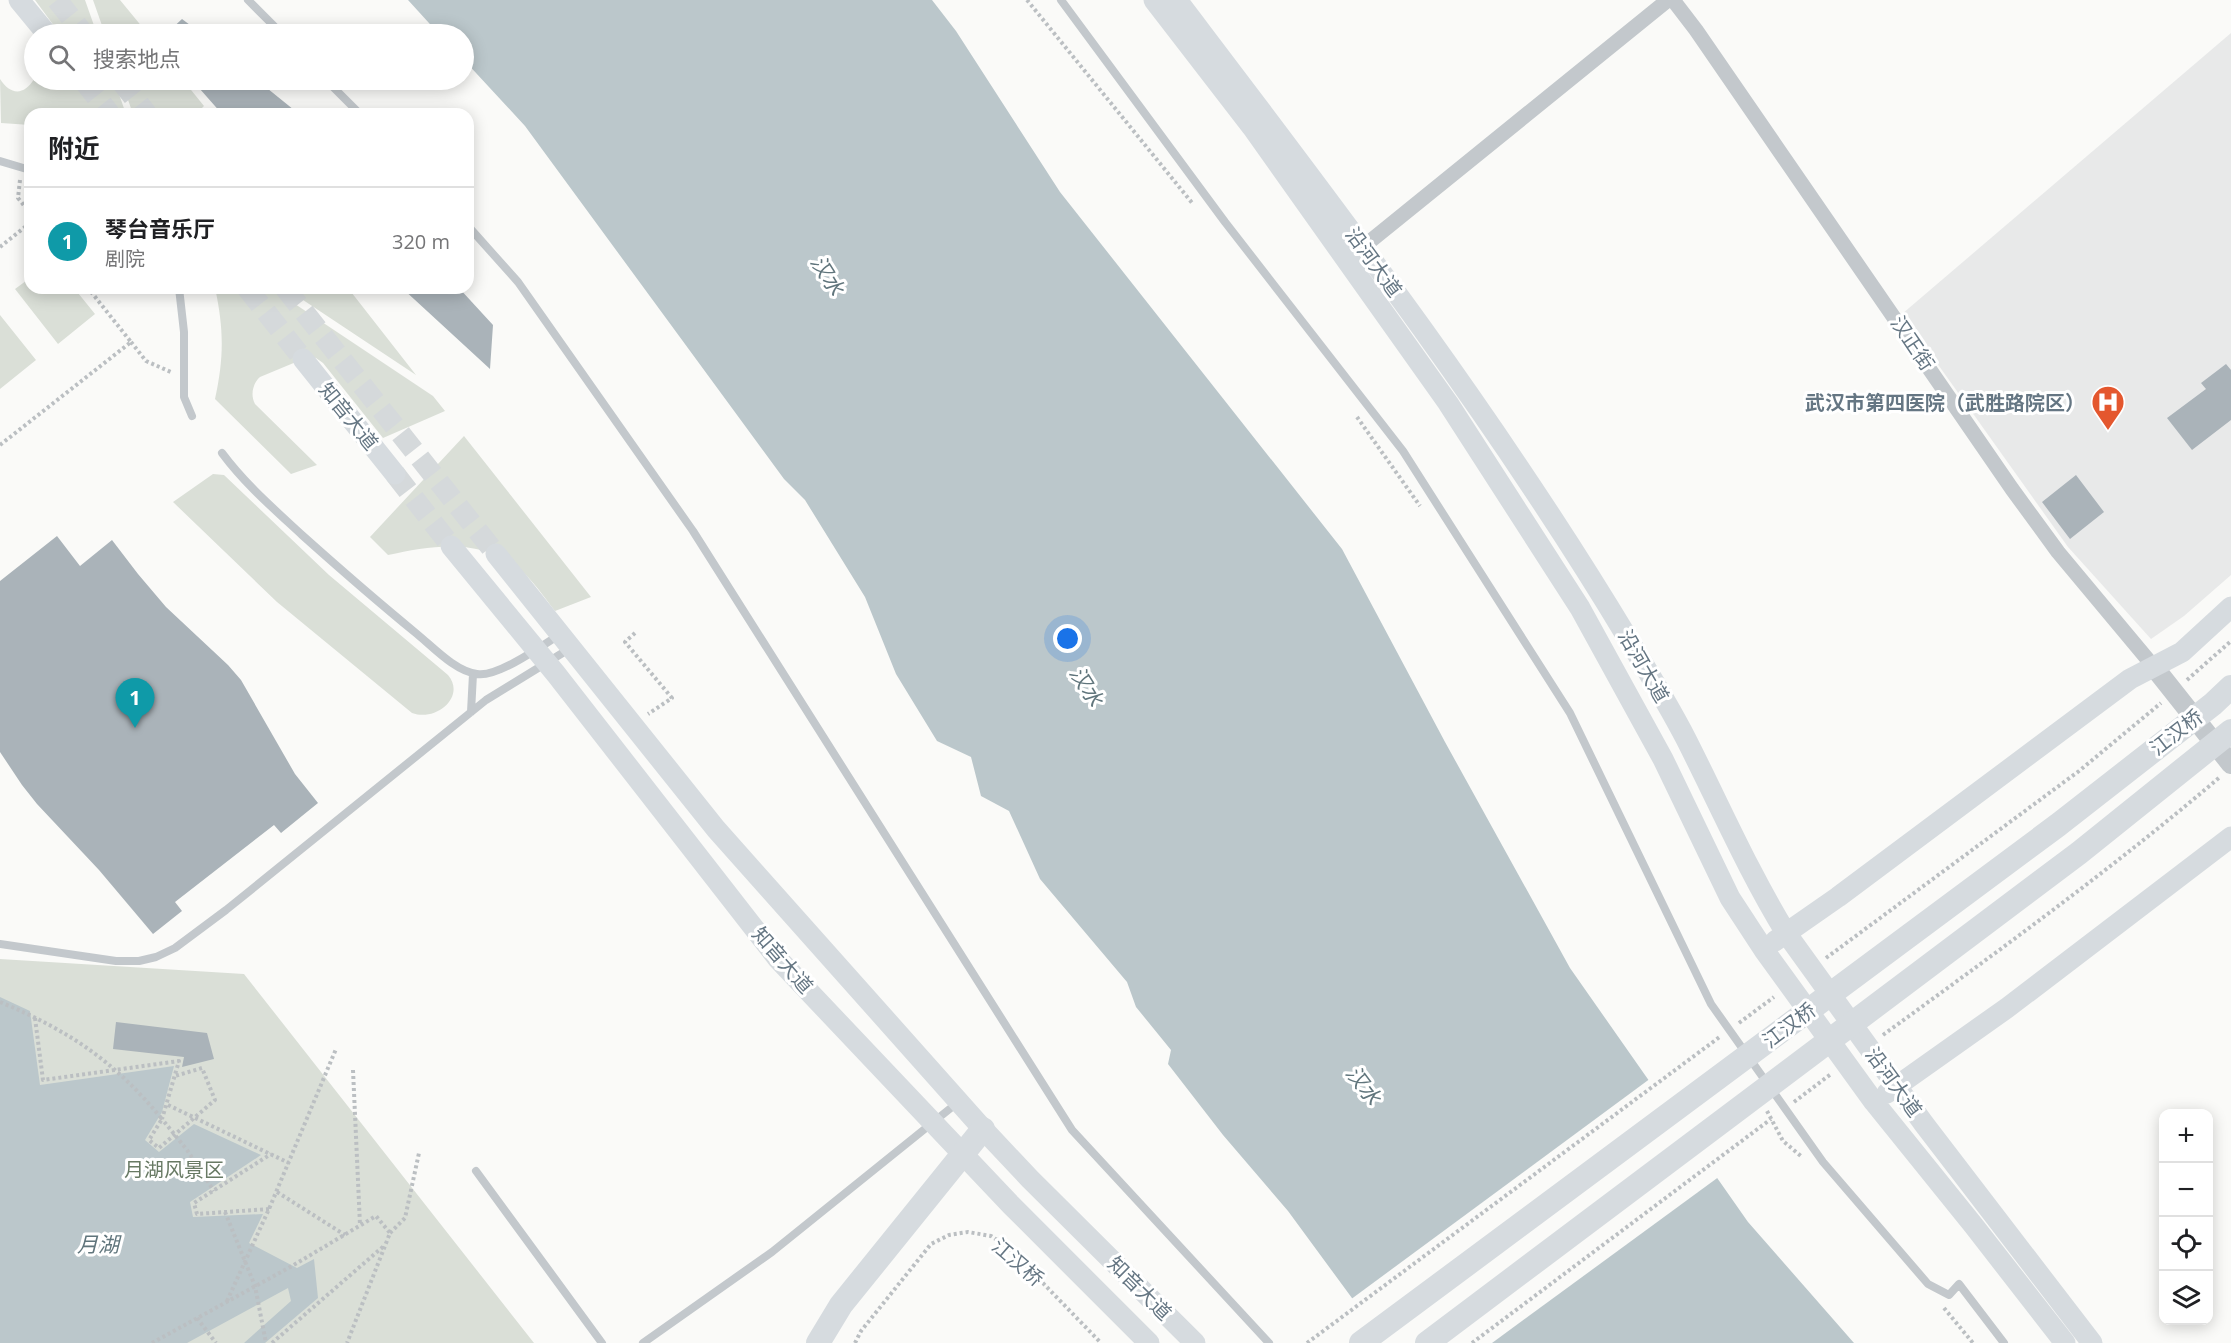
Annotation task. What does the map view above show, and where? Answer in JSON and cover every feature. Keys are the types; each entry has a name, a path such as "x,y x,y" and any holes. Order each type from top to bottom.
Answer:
{"main road":[{"path":"19,0 39,24"},
{"name":"沿河大道","path":"1154,0 1252,127 1448,403 1581,608 1663,759 1730,898 1764,950 1874,1102 2065,1343"},
{"name":"沿河大道","path":"1177,0 1363,247 1549,514 1627,636 1684,735 1767,901 1786,933 1897,1086 2092,1343"},
{"name":"知音大道","path":"303,359 395,474"},
{"name":"知音大道","path":"451,546 542,657 778,958 1142,1339"},
{"name":"知音大道","path":"496,554 716,829 983,1129 1195,1343"},
{"path":"1764,950 2130,679 2182,652 2231,607"},
{"name":"江汉桥","path":"1361,1343 2058,825 2213,704 2231,687"},
{"name":"江汉桥","path":"1427,1343 2079,853 2231,731"},
{"path":"1874,1102 2007,1008 2231,837"},
{"path":"818,1343 841,1305 983,1129"}],"street":[{"path":"1363,247 1668,0"},
{"name":"汉正街","path":"1673,0 2058,552 2231,764"}],"lane":[{"path":"248,0 272,24"},
{"path":"1061,0 1225,222 1403,451 1570,713 1711,1004 1823,1162 1921,1276 1928,1284 1949,1295 1959,1284 2004,1343"},
{"path":"336,90 354,108"},
{"path":"0,161 24,168"},
{"path":"474,233 518,282 693,531 1072,1130 1269,1343"},
{"path":"180,294 184,332 184,398 192,416"},
{"path":"222,453 259,496 335,565 461,669 473,674 487,674 542,657 565,642"},
{"path":"0,944 116,962 139,961 156,957 175,948 226,910 471,712 565,642"},
{"path":"471,712 473,674"},
{"path":"643,1343 772,1252 958,1102"},
{"path":"476,1171 602,1343"}],"path":[{"path":"1027,0 1194,205"},
{"path":"24,176 18,198 24,206"},
{"path":"0,247 24,228"},
{"path":"93,294 146,361 183,377"},
{"path":"0,444 131,342"},
{"path":"1354,412 1421,508"},
{"path":"635,633 625,642 672,698 649,715"},
{"path":"0,1002 35,1017 80,1042 117,1072 161,1117 213,1189"},
{"path":"35,1017 43,1080 117,1072 179,1061 175,1076 168,1105 150,1140 159,1148 176,1136 215,1100 202,1068 175,1076"},
{"path":"1719,1027 1725,1038"},
{"path":"226,1303 277,1192 336,1049"},
{"path":"353,1070 360,1226"},
{"path":"168,1105 289,1163"},
{"path":"1766,1110 1783,1140 1808,1162"},
{"path":"347,1343 390,1233 405,1218 419,1153"},
{"path":"269,1209 197,1214 194,1203 271,1154"},
{"path":"277,1192 345,1235"},
{"path":"225,1212 255,1286 266,1342"},
{"path":"152,1343 292,1266 376,1216 390,1233"},
{"name":"江汉桥","path":"855,1343 861,1331 932,1244 950,1235 968,1232 991,1236 1009,1248 1101,1343"},
{"path":"272,1343 386,1244"},
{"path":"1944,1307 1973,1343"},
{"path":"197,1318 216,1343"}],"shaded area":[{"name":"武汉市第四医院（武胜路院区）","path":"2231,33 2231,575 2184,616 2151,639 2068,547 1902,314"}],"green space":[{"path":"35,0 85,0 93,24 53,24"},
{"path":"93,0 120,0 140,24 101,24"},
{"path":"0,79 13,91 118,90 124,108 24,108 24,125 1,123"},
{"path":"125,90 191,90 204,106 202,108 131,108"},
{"path":"24,282 24,294 79,294 95,314 58,344 15,289"},
{"path":"216,294 280,294 433,396 445,411 383,438 323,363 316,358 308,357 260,377 253,389 255,404 317,465 291,474 215,399 222,344"},
{"path":"294,294 353,294 416,375"},
{"path":"0,315 36,360 0,389"},
{"path":"464,436 591,597 555,611 518,568 488,552 456,546 388,555 370,537"},
{"path":"213,474 224,475 329,575 448,675 453,683 453,691 446,705 431,714 412,713 277,602 173,502"},
{"name":"月湖风景区","path":"0,959 244,974 534,1343 0,1343"}],"water":[{"name":"汉水","path":"408,0 932,0 956,31 1060,192 1342,549 1570,968 1748,1222 1854,1343 1385,1343 1288,1211 1223,1135 1168,1064 1171,1050 1136,1007 1127,982 1040,879 1009,811 981,796 971,757 937,741 896,674 865,597 805,500 784,479 525,126 474,71 474,24 430,24"},
{"name":"月湖","path":"0,997 30,1011 40,1085 174,1066 162,1112 145,1140 159,1152 194,1124 261,1155 190,1202 193,1217 263,1214 249,1243 297,1268 314,1259 318,1298 265,1343 244,1343 291,1301 288,1288 187,1343 0,1343"}],"pier":[{"path":"1651,1078 1720,1176 1492,1343 1381,1343 1350,1300"}],"building":[{"path":"182,19 189,24 177,24"},
{"path":"201,90 269,90 292,108 217,108"},
{"path":"409,294 465,294 493,325 490,369"},
{"path":"2226,364 2231,370 2231,420 2192,450 2167,418 2206,389 2201,383"},
{"path":"2076,475 2104,512 2070,539 2042,502"},
{"path":"57,536 80,566 112,540 166,607 241,680 295,774 318,803 281,833 274,825 175,902 182,911 153,934 99,870 37,804 0,752 0,581"},
{"path":"116,1022 207,1033 214,1059 182,1067 184,1057 113,1049"}],"tunnel":[{"path":"57,0 76,24"},
{"path":"91,90 105,108"},
{"path":"128,90 142,108"},
{"path":"252,294 303,359"},
{"path":"290,294 496,554"},
{"path":"395,474 451,546"}],"place":[{"name":"武汉市第四医院（武胜路院区）","path":"2108,431"},
{"name":"琴台音乐厅","path":"135,728"}]}
